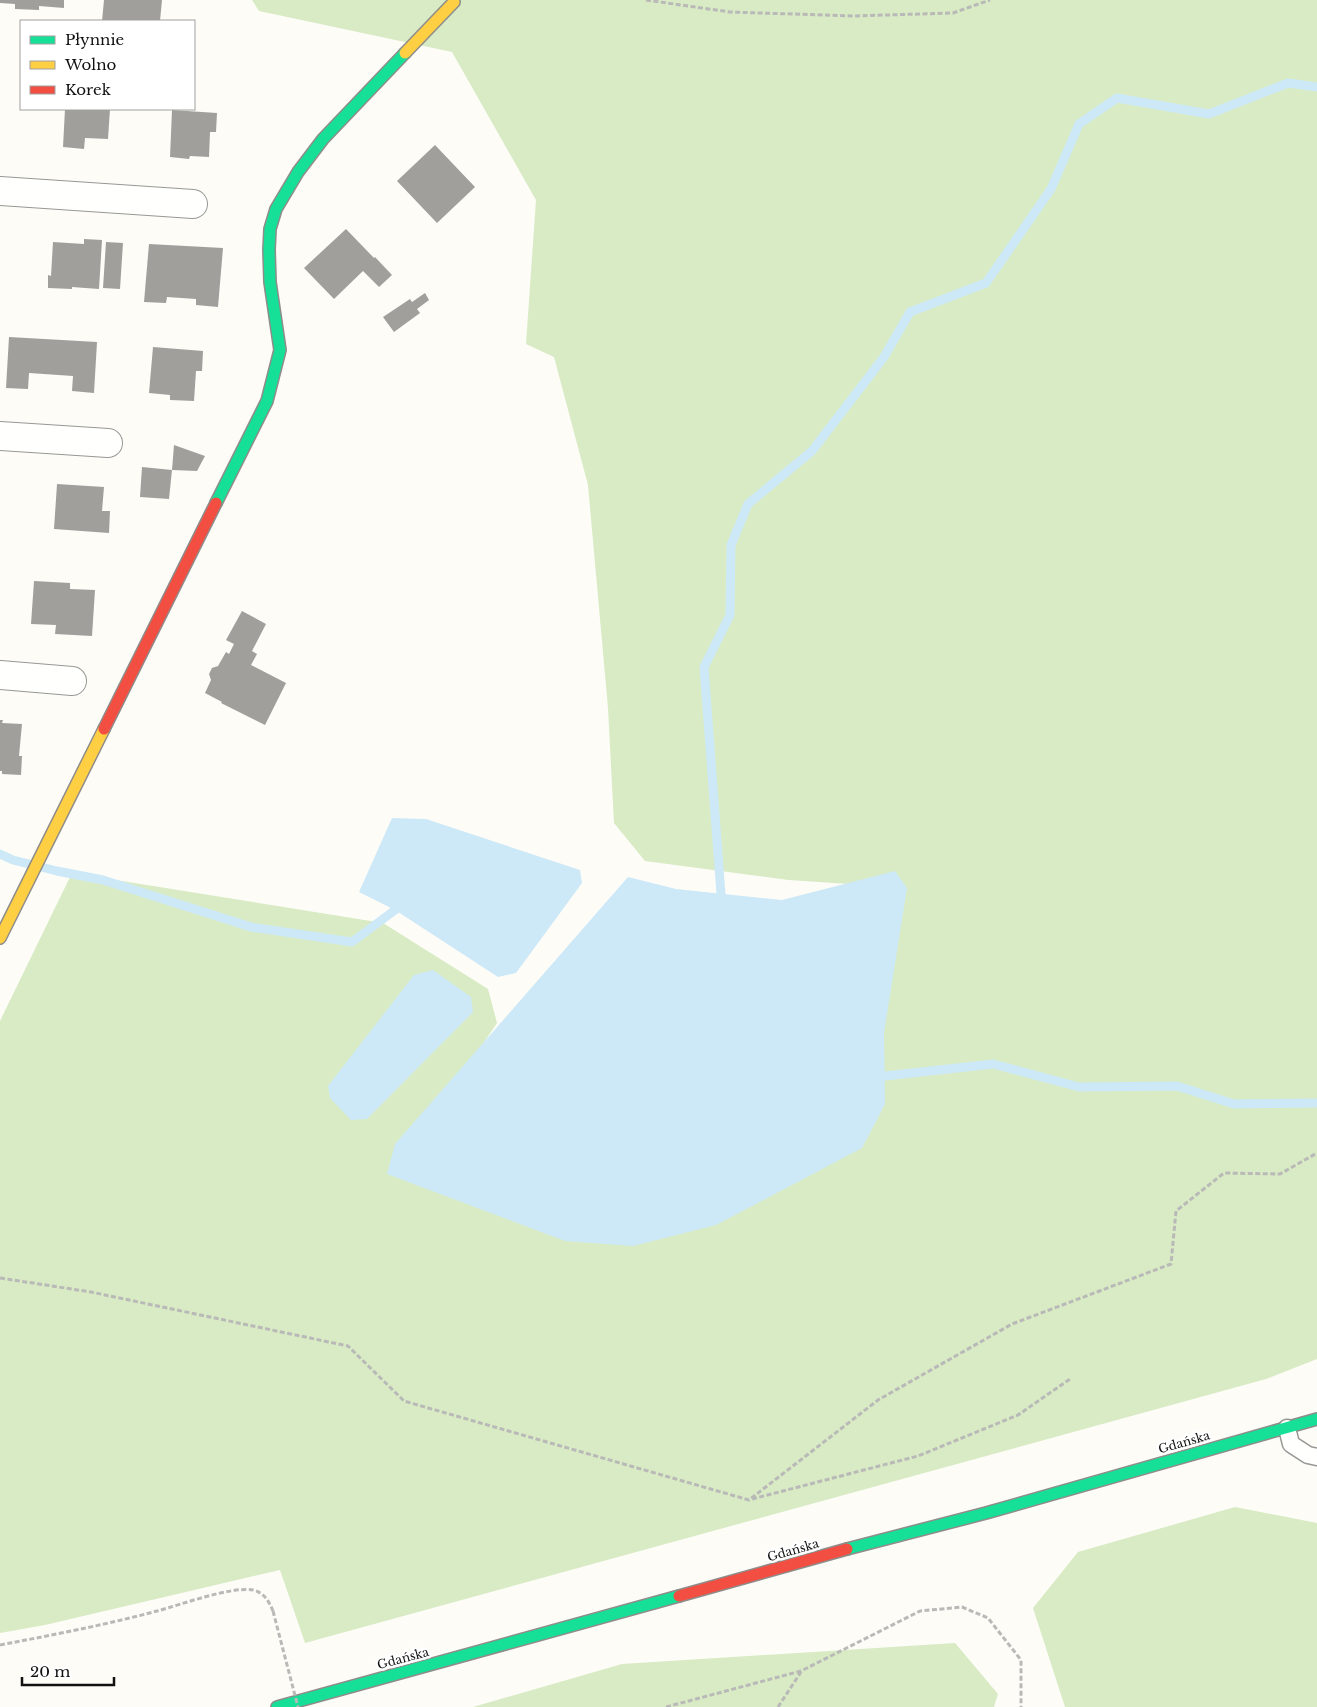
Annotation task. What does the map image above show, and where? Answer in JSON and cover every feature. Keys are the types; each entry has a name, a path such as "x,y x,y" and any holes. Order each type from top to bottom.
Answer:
{"main road":[{"path":"0,938 266,401 280,350 270,282 269,250 270,230 276,209 298,172 323,139 454,2"},
{"name":"Gdańska","path":"277,1707 899,1534 986,1513 1317,1419"}],"street":[{"path":"0,191 193,204"},
{"path":"0,436 108,443"},
{"path":"0,675 72,681"}],"lane":[{"path":"1287,1428 1291,1444 1308,1455 1317,1457"}],"path":[{"path":"646,0 730,12 853,16 953,13 990,0"},
{"path":"749,1500 878,1400 1003,1329 1171,1264 1176,1211 1224,1173 1280,1174 1317,1153"},
{"path":"0,1278 91,1292 348,1346 404,1401 749,1500 918,1456 1018,1415 1070,1379"},
{"path":"0,1645 78,1630 199,1599 247,1589 256,1591 266,1598 273,1611 298,1707"},
{"path":"666,1707 801,1671 920,1611 962,1606 988,1618 1021,1660 1021,1707"},
{"path":"778,1707 801,1671"}],"green space":[{"path":"252,0 1317,0 1317,1359 1266,1379 305,1643 280,1570 45,1625 0,1633 0,1021 72,873 383,923 488,989 497,1023 404,1162 864,885 789,880 645,861 614,823 608,708 588,485 554,357 526,344 536,200 452,52 259,11"},
{"path":"1235,1507 1317,1523 1317,1707 1065,1707 1033,1608 1078,1552"},
{"path":"955,1643 998,1694 994,1707 473,1707 622,1664"}],"water":[{"path":"392,818 426,819 580,870 582,883 516,973 498,977 395,910 359,892"},
{"path":"895,871 907,888 884,1033 885,1104 862,1148 716,1225 633,1246 565,1241 387,1174 395,1144 628,877 676,889 782,900"},
{"path":"433,970 471,997 473,1012 367,1119 351,1120 330,1098 328,1086 414,975"}],"building":[{"path":"0,0 64,0 64,8 39,6 39,10 15,9 15,4 0,3"},
{"path":"104,0 162,0 160,20 102,20"},
{"path":"65,110 110,110 108,139 85,138 84,149 63,147"},
{"path":"172,110 217,113 216,132 210,132 209,157 190,156 189,159 170,157"},
{"path":"435,145 475,187 437,223 397,181"},
{"path":"346,229 392,275 379,287 363,271 334,299 304,268"},
{"path":"84,239 102,240 99,289 48,288 48,275 51,276 53,242 84,244"},
{"path":"106,242 123,243 120,289 103,288"},
{"path":"149,244 223,248 218,307 196,305 196,299 167,297 166,303 144,302"},
{"path":"425,293 429,300 417,309 420,313 394,332 383,317 410,299 412,302"},
{"path":"9,337 97,342 94,393 72,391 73,376 29,373 28,389 6,388"},
{"path":"153,347 203,351 202,371 196,371 194,401 170,400 170,395 149,393"},
{"path":"174,445 205,456 197,471 172,470"},
{"path":"142,467 172,470 169,499 140,497"},
{"path":"57,484 104,487 102,511 110,511 109,533 54,529"},
{"path":"34,581 70,583 70,589 95,590 92,636 55,634 56,625 31,624"},
{"path":"242,611 266,624 252,651 257,654 251,665 286,683 265,725 205,693 211,680 209,674 212,668 218,666 226,652 229,654 234,644 226,640"},
{"path":"0,720 3,720 2,723 22,724 19,756 22,756 21,775 2,774 2,771 0,771"}],"waterway":[{"path":"721,894 704,667 730,615 731,545 748,504 812,451 884,357 910,312 986,283 1051,189 1079,124 1117,98 1209,114 1288,83 1317,87"},
{"path":"0,854 13,860 103,880 251,927 352,942 395,910"},
{"path":"885,1076 993,1064 1079,1087 1177,1086 1234,1104 1317,1103"}],"traffic: fast":[{"path":"216,503 267,401 280,350 270,282 269,250 270,229 276,209 298,172 323,139 405,53"},
{"path":"847,1549 986,1513 1317,1419"},
{"path":"277,1707 679,1596"}],"traffic: slow":[{"path":"405,53 454,2"},
{"path":"0,938 104,729"}],"traffic: jam":[{"path":"104,729 216,503"},
{"path":"679,1596 847,1549"}]}
